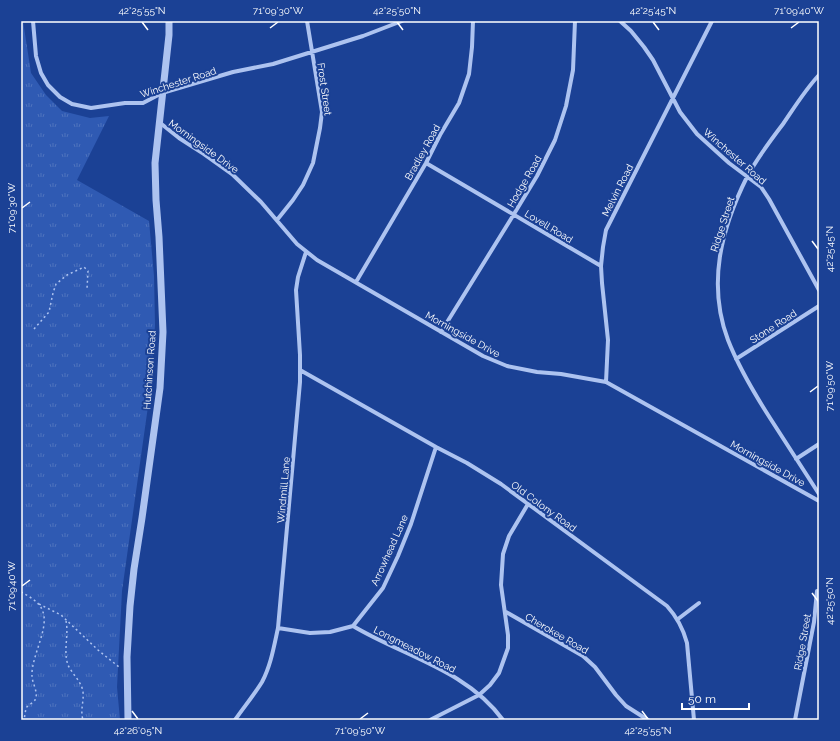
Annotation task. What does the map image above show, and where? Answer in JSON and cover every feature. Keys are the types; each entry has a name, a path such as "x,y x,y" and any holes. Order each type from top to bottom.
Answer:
{"street":[{"name":"Winchester Road","path":"33,21 36,56 41,73 48,84 60,97 72,104 91,108 125,103 143,103 162,93 233,72 273,64 363,36 402,21"},
{"name":"Hutchinson Road","path":"128,720 127,672 130,606 160,388 163,332 155,163 169,35 169,21"},
{"name":"Frost Street","path":"277,220 293,200 313,163 320,128 322,112 307,21"},
{"name":"Bradley Road","path":"356,282 426,163 440,135 459,103 469,74 473,21"},
{"name":"Hodge Road","path":"441,332 548,156 561,124 566,106 573,70 575,21"},
{"name":"Winchester Road","path":"620,21 644,47 653,60 680,112 697,134 729,163 747,176 769,199 819,290"},
{"name":"Melvin Road","path":"606,382 608,340 601,266 602,247 608,225 712,21"},
{"name":"Ridge Street","path":"819,75 747,176 722,243 717,281 717,299 721,319 736,359 754,393 819,494"},
{"name":"Morningside Drive","path":"159,122 179,138 232,174 261,202 297,244 306,252 317,260 441,332 484,356 507,366 606,382 819,501"},
{"name":"Lovell Road","path":"426,163 601,266"},
{"name":"Windmill Lane","path":"236,720 263,680 278,628 300,370 296,290 298,277 306,252"},
{"name":"Stone Road","path":"736,359 819,306"},
{"name":"Old Colony Road","path":"300,370 474,467 501,484 667,606 678,620 684,631 687,643 694,720"},
{"path":"796,459 819,444"},
{"name":"Arrowhead Lane","path":"353,626 383,588 392,569 411,524 436,447"},
{"path":"430,720 479,695 490,685 499,673 508,648 506,612 500,585 503,554 509,536 528,504"},
{"name":"Ridge Street","path":"795,720 814,622 817,591"},
{"path":"678,620 699,603"},
{"name":"Cherokee Road","path":"506,612 583,656 595,667 626,706 648,720"},
{"path":"278,628 310,632 330,632 353,626"},
{"name":"Longmeadow Road","path":"353,626 416,656 449,674 487,701 502,720"}],"path":[{"path":"34,329 49,312 54,288 60,280 84,267 88,271 88,289"},
{"path":"21,592 65,619 98,650 127,672"},
{"path":"24,720 26,708 34,702 36,696 32,682 32,670 44,620 42,609 38,603"},
{"path":"65,619 68,628 66,659 83,691 81,710 83,720"}],"green space":[{"path":"21,21 23,21 31,73 46,95 62,111 90,118 109,116 77,180 149,221 154,276 155,325 151,385 122,591 117,687 120,720 21,720"}]}
